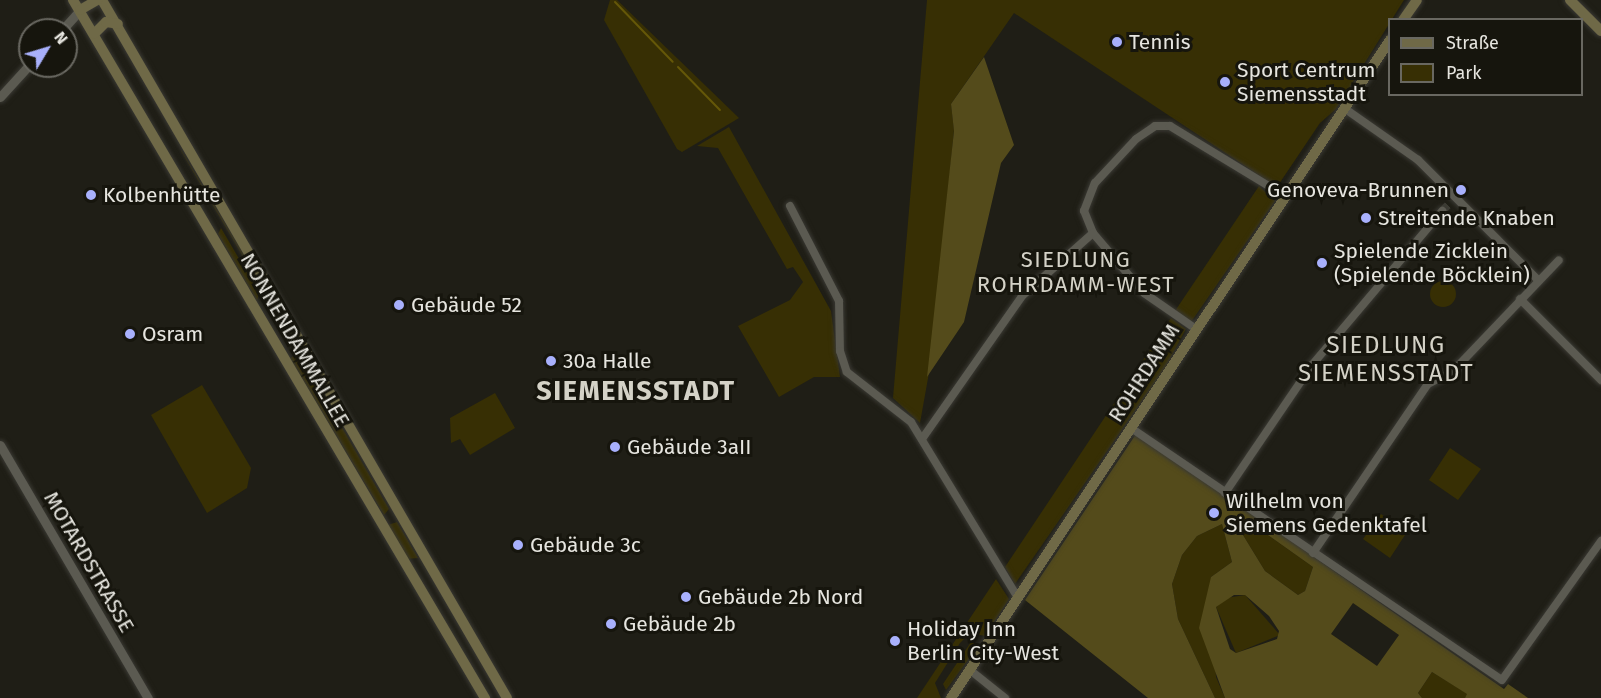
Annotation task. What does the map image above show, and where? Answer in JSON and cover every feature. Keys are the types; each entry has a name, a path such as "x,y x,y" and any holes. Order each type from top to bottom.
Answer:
{"main road":[{"name":"NONNENDAMMALLEE","path":"74,0 485,698"},
{"path":"80,10 86,0"},
{"path":"80,10 98,0"},
{"name":"NONNENDAMMALLEE","path":"102,0 507,698"},
{"path":"1404,18 1416,0"},
{"path":"1570,0 1601,31"},
{"path":"94,34 101,24 118,24"},
{"name":"ROHRDAMM","path":"951,698 1388,42"}],"street":[{"path":"73,18 80,10"},
{"path":"0,97 18,77"},
{"path":"1344,108 1409,152 1453,200 1538,280"},
{"path":"1196,329 1144,293 1093,233 1084,211 1095,183 1136,139 1161,125 1188,132 1285,196"},
{"path":"790,206 838,302 843,366 856,382 905,416 922,439 1018,598"},
{"path":"1225,493 1312,365 1442,211"},
{"path":"922,439 1018,301 1093,233"},
{"path":"1313,553 1428,384 1453,371 1559,260"},
{"path":"1520,299 1601,380"},
{"path":"1131,429 1502,680 1601,542"},
{"name":"MOTARDSTRASSE","path":"0,445 148,698"},
{"path":"970,670 1005,698"}],"green space":[{"path":"610,0 617,0 739,118 682,152 677,149 604,20"},
{"name":"Sport Centrum Siemensstadt","path":"927,0 1404,0 1393,18 1388,18 1388,26 1336,109 1320,123 1277,187 1014,13 951,104 954,130 932,356 920,423 893,398"},
{"path":"729,127 831,311 840,377 814,377 779,397 738,326 790,300 803,282 793,267 787,269 718,148 697,146"},
{"path":"181,151 257,276 290,337"},
{"path":"1259,186 1275,201 1191,322 1175,311"},
{"path":"221,228 259,293 257,301 218,234"},
{"path":"1443,281 1452,285 1456,294 1452,303 1443,307 1434,303 1430,294 1434,285"},
{"path":"1171,318 1186,329 1166,366 1015,584 1005,567"},
{"path":"299,353 389,509 384,515 290,358"},
{"path":"202,385 251,468 247,488 207,513 151,415"},
{"path":"495,393 515,428 470,455 460,439 451,443 450,418"},
{"path":"1450,448 1481,469 1458,500 1429,480"},
{"path":"1381,514 1407,532 1390,558 1363,539"},
{"path":"1244,518 1313,567 1305,591 1298,595 1265,571 1235,522"},
{"path":"397,522 418,558 407,559 388,525"},
{"path":"1222,524 1232,562 1211,577 1216,677 1225,698 1215,698 1178,619 1172,584 1182,555 1197,536"},
{"path":"996,579 1009,599 985,636 970,633 960,643 935,683 941,698 917,698"},
{"path":"1245,595 1280,635 1236,653 1216,607 1226,598"},
{"path":"971,642 979,645 946,690 943,684"},
{"path":"1432,672 1468,694 1465,698 1422,698 1418,693"}],"shaded area":[{"path":"984,57 1014,145 1001,163 964,322 927,377 954,131 951,104"},
{"path":"1136,434 1504,689 1508,684 1528,698 1465,698 1467,694 1432,672 1418,693 1422,698 1225,698 1199,628 1211,577 1232,562 1222,524 1197,536 1182,555 1172,584 1178,619 1215,698 1148,698 1025,600","holes":["1244,518 1313,567 1305,591 1298,595 1265,571 1235,522","1234,595 1245,595 1269,616 1279,631 1277,639 1236,653 1230,649 1216,607","1353,603 1399,635 1377,666 1331,634"]}],"waterway":[{"path":"615,2 673,62"},
{"path":"678,67 720,110"}],"tunnel":[{"path":"1442,211 1450,203"}],"place":[{"name":"Tennis","path":"1117,42"},
{"name":"Sport Centrum Siemensstadt","path":"1225,82"},
{"name":"Genoveva-Brunnen","path":"1461,190"},
{"name":"Kolbenhütte","path":"91,195"},
{"name":"Streitende Knaben","path":"1366,218"},
{"name":"Spielende Zicklein (Spielende Böcklein)","path":"1322,263"},
{"name":"Gebäude 52","path":"399,305"},
{"name":"Osram","path":"130,334"},
{"name":"30a Halle","path":"551,361"},
{"name":"Gebäude 3aII","path":"615,447"},
{"name":"Wilhelm von Siemens Gedenktafel","path":"1214,513"},
{"name":"Gebäude 3c","path":"518,545"},
{"name":"Gebäude 2b Nord","path":"686,597"},
{"name":"Gebäude 2b","path":"611,624"},
{"name":"Holiday Inn Berlin City-West","path":"895,641"}],"district":[{"name":"SIEDLUNG ROHRDAMM-WEST","path":"1076,272"},
{"name":"SIEDLUNG SIEMENSSTADT","path":"1386,360"},
{"name":"SIEMENSSTADT","path":"636,392"}]}
